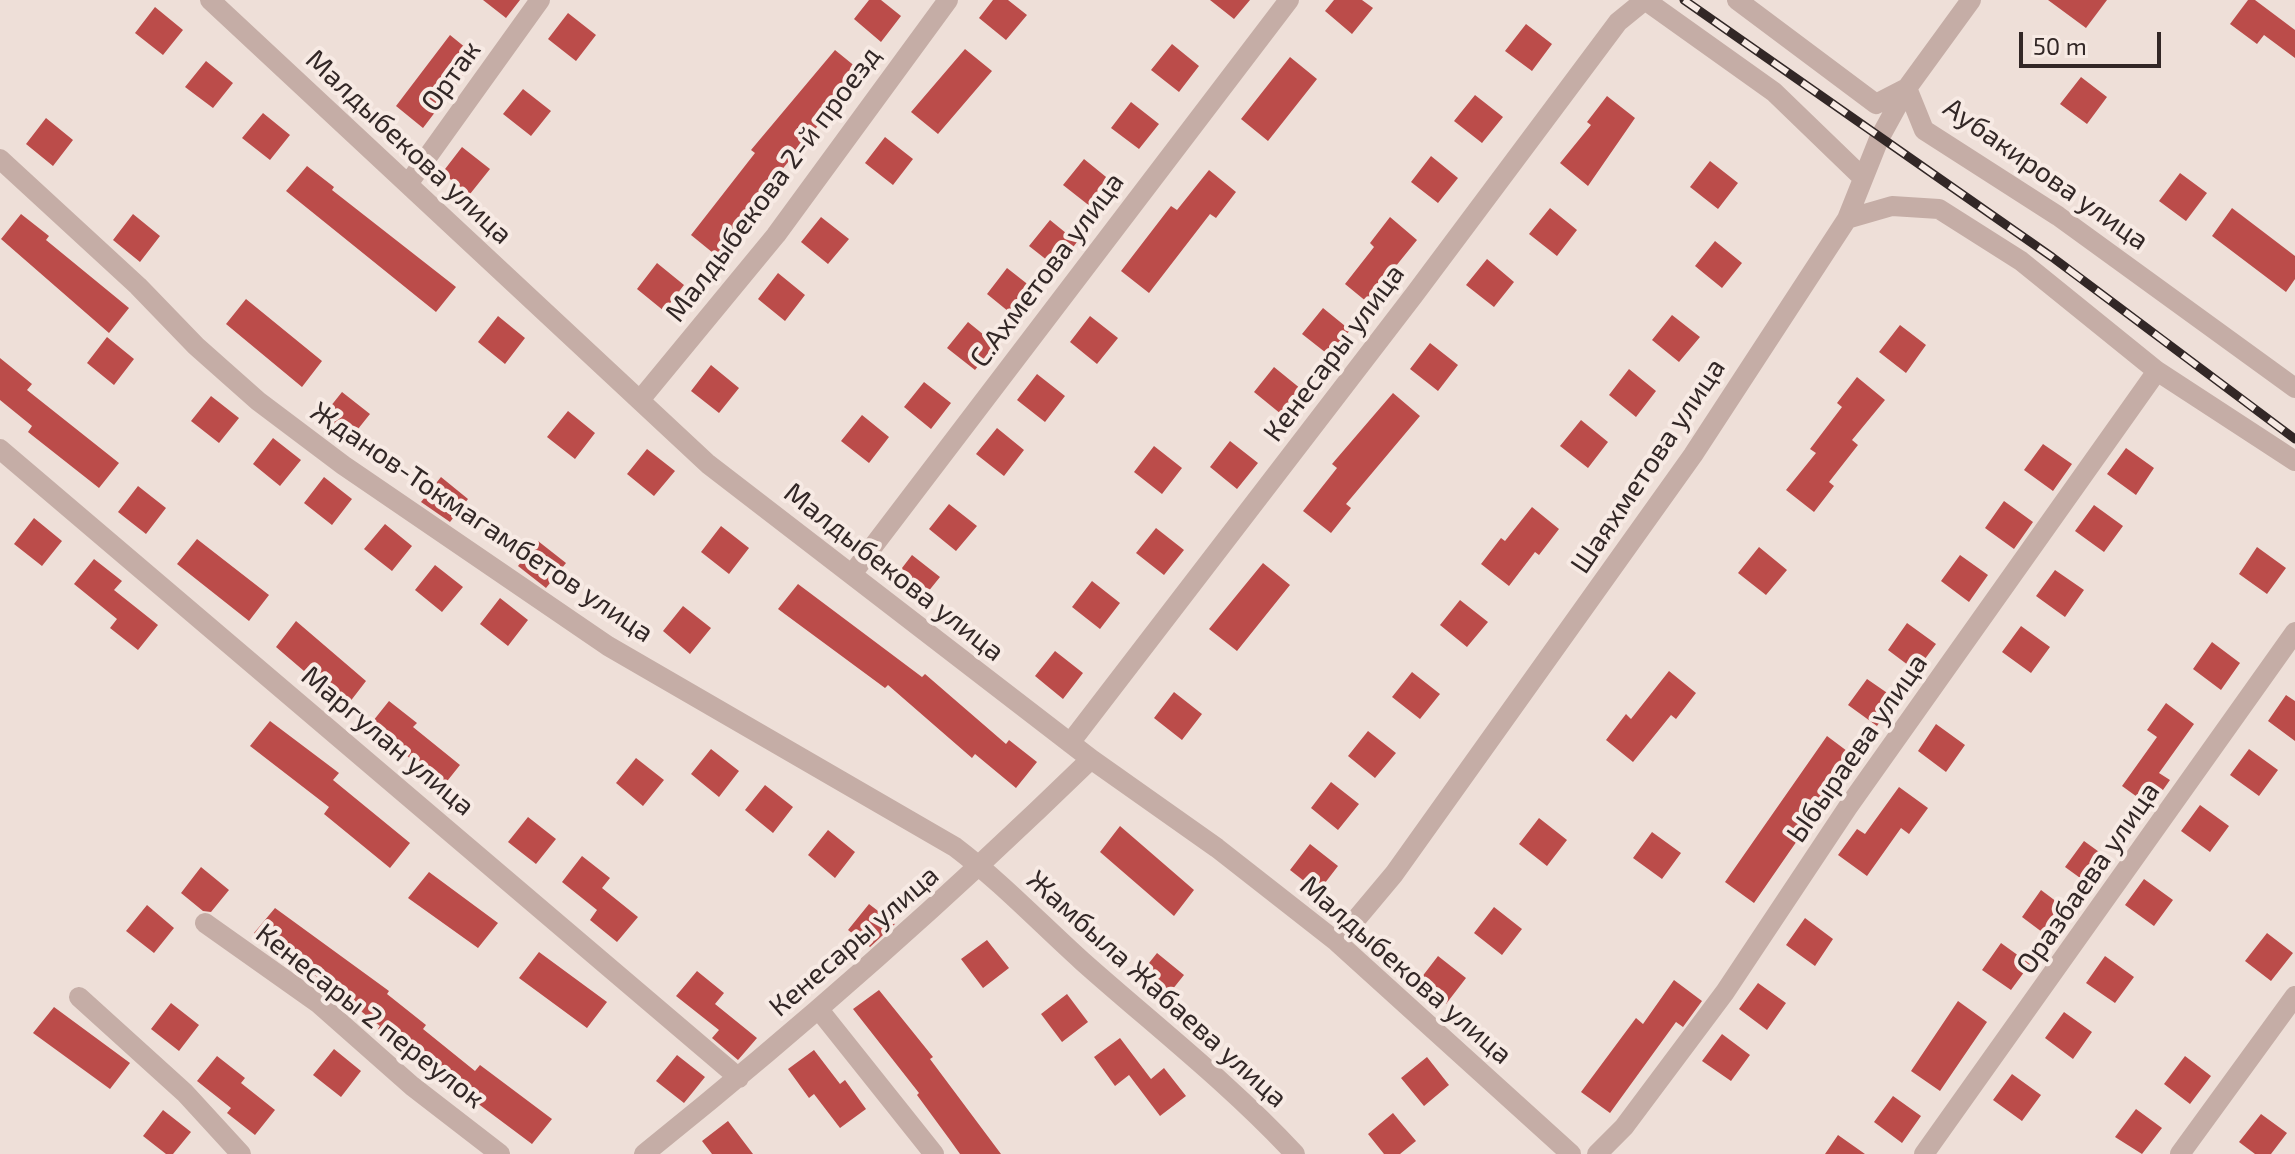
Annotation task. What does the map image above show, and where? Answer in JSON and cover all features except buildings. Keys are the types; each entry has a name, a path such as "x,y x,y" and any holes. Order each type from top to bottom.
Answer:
{"street":[{"name":"Малдыбекова улица","path":"210,0 708,464 1091,759 1217,848 1337,942 1571,1154"},
{"name":"Ортак","path":"408,184 540,0"},
{"name":"Малдыбекова 2-й проезд","path":"640,400 776,235 948,0"},
{"name":"С.Ахметова улица","path":"852,574 1289,0"},
{"path":"1645,0 1774,92 1862,177"},
{"name":"Кенесары улица","path":"1070,743 1414,295 1618,22 1645,0"},
{"path":"1737,0 1876,104 1907,88"},
{"name":"Шаяхметова улица","path":"1337,942 1403,862 1693,455 1847,219 1862,177 1907,88 1971,0"},
{"name":"Аубакирова улица","path":"1907,88 1924,130 2058,216 2295,388"},
{"name":"Жданов-Токмагамбетов улица","path":"0,159 138,286 196,346 258,401 343,465 608,646 955,847 981,866"},
{"path":"1847,219 1892,206 1939,209 2021,261 2157,371 2295,461"},
{"name":"Ыбыраева улица","path":"1597,1154 1624,1127 1725,992 1848,807 2157,371"},
{"name":"Маргулан улица","path":"0,449 739,1078"},
{"name":"Оразбаева улица","path":"1924,1154 2295,632"},
{"name":"Кенесары улица","path":"644,1154 820,1011 981,866 1091,759"},
{"name":"Жамбыла Жабаева улица","path":"981,866 1081,960 1251,1107 1295,1154"},
{"name":"Кенесары 2 переулок","path":"205,923 318,1003 412,1086 500,1154"},
{"path":"2180,1154 2295,996"},
{"path":"79,997 185,1093 241,1154"},
{"path":"820,1011 934,1154"}],"railway":[{"path":"1684,0 2052,257 2295,439"}]}
